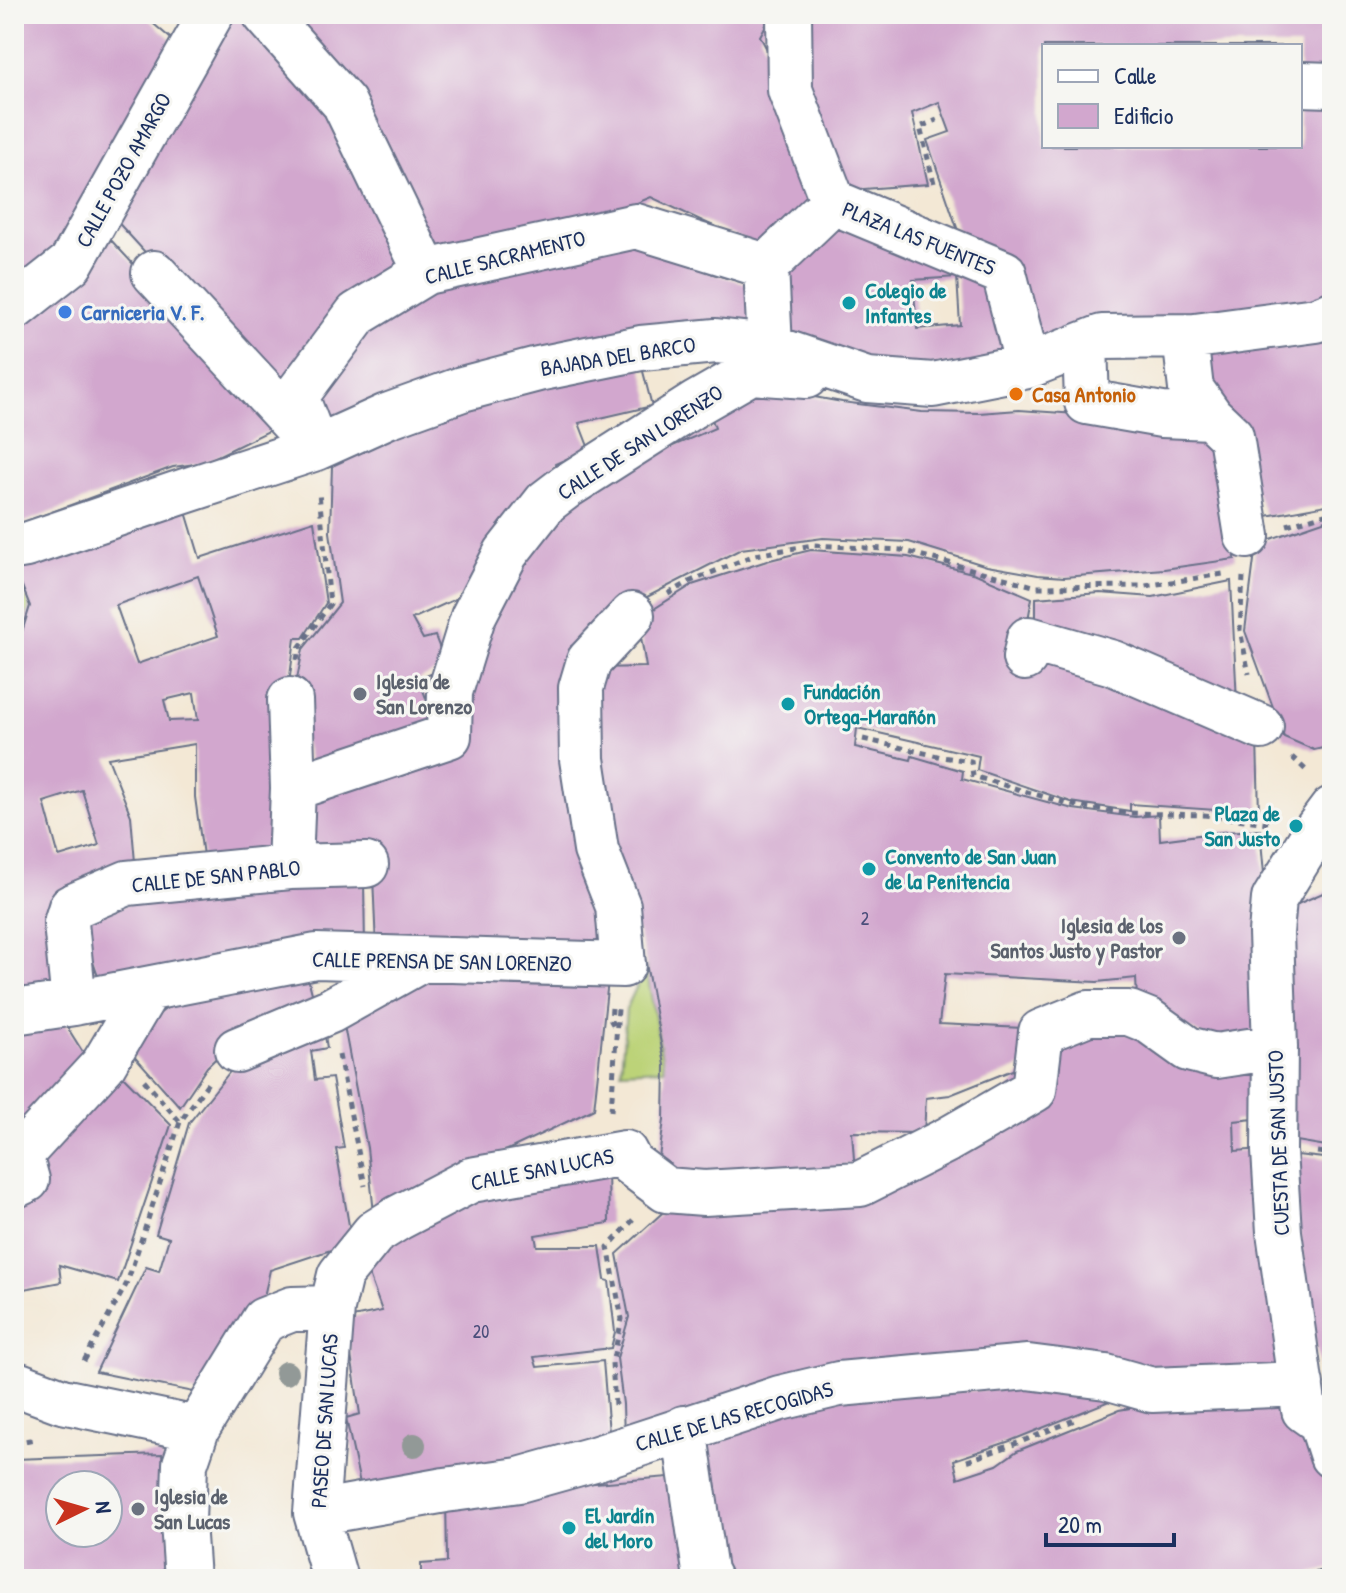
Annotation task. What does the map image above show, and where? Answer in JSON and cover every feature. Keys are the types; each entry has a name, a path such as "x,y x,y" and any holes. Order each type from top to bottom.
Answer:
{"street":[{"name":"CALLE POZO AMARGO","path":"14,308 71,263 211,14"},
{"path":"265,14 344,103 426,272"},
{"path":"770,347 766,266 833,202 790,90 789,14"},
{"path":"1302,84 1332,85"},
{"name":"PLAZA LAS FUENTES","path":"833,202 1004,273 1028,366"},
{"name":"CALLE SACRAMENTO","path":"316,448 296,396 357,314 426,272 636,226 766,266"},
{"path":"154,273 316,448"},
{"name":"BAJADA DEL BARCO","path":"14,547 316,448 387,416 462,389 538,369 641,348 716,341 770,347 867,380 933,385 1028,366 1102,337 1185,337 1316,320 1332,314"},
{"path":"1185,337 1191,389 1211,417 1231,436 1240,560"},
{"path":"1085,344 1087,402 1162,415 1211,417"},
{"name":"CALLE DE SAN LORENZO","path":"293,788 449,736 450,692 473,617 506,553 546,502 567,486 751,372 867,380"},
{"path":"623,965 618,906 596,850 582,759 581,688 589,661 632,615"},
{"path":"1025,658 1029,639 1113,663 1261,727"},
{"path":"290,700 293,788 290,867"},
{"name":"CUESTA DE SAN JUSTO","path":"1320,805 1272,906 1274,1145 1279,1232 1304,1410 1321,1422 1332,1456"},
{"name":"CALLE DE SAN PABLO","path":"74,1003 66,923 71,907 127,883 290,867 366,865"},
{"name":"CALLE PRENSA DE SAN LORENZO","path":"74,1003 316,956 623,965"},
{"path":"237,1050 330,1011 423,959"},
{"path":"14,1186 27,1180 20,1155 103,1065 148,989"},
{"path":"14,1012 74,1003"},
{"path":"666,1190 704,1193 860,1184 947,1140 1034,1090 1041,1032 1088,1013 1129,1013 1149,1021 1188,1049 1216,1056 1275,1047"},
{"name":"CALLE SAN LUCAS","path":"332,1308 340,1275 374,1233 471,1180 625,1153 630,1163 666,1190"},
{"path":"187,1579 183,1522 185,1464 197,1429 264,1320 292,1309 332,1308"},
{"name":"PASEO DE SAN LUCAS","path":"332,1308 316,1513 335,1579"},
{"name":"CALLE DE LAS RECOGIDAS","path":"316,1513 519,1480 594,1459 780,1398 839,1384 1028,1367 1106,1377 1152,1390 1301,1384"},
{"path":"14,1383 62,1401 197,1429"},
{"path":"684,1428 705,1571 709,1579"}],"path":[{"path":"934,183 920,127 937,120"},
{"path":"290,700 299,648 330,604 316,448"},
{"path":"632,615 691,581 755,555 813,545 901,550 1037,587 1145,586 1240,560 1240,630 1261,727 1320,805"},
{"path":"863,739 971,761 973,776 1072,805 1129,813 1204,815 1320,805"},
{"path":"611,1113 623,965"},
{"path":"330,1011 374,1233"},
{"path":"115,1047 180,1122"},
{"path":"62,1401 127,1283 180,1122 202,1088 237,1050"},
{"path":"619,1450 612,1363 622,1319 608,1247 666,1190"},
{"path":"967,1461 1091,1414"}],"green space":[{"path":"14,566 30,606 16,651 14,651"},
{"path":"646,967 664,1069 621,1071 626,1009"}],"building":[{"path":"14,14 142,14 183,49 86,217 14,294"},
{"path":"227,14 254,14 336,105 414,266 278,403 113,217"},
{"path":"279,14 772,14 760,36 781,77 824,197 763,249 651,197 587,224 431,263"},
{"path":"797,14 1332,14 1332,71 1302,71 1302,44 1042,44 1042,148 1302,148 1302,92 1332,93 1332,303 1034,340 966,254 927,140 950,132 939,102 912,113 928,184 838,191 800,94"},
{"name":"Colegio de Infantes","path":"834,213 995,276 1006,362 894,368 785,341 781,263","holes":["957,277 960,325 917,329 913,280"]},
{"path":"109,238 198,334 273,429 203,463 173,467 14,526 14,315"},
{"path":"634,240 713,274 752,285 757,334 327,430 301,397 358,321 427,284"},
{"path":"1332,326 1332,504 1266,516 1193,346"},
{"path":"639,356 652,406 579,423 589,449 555,464 562,485 460,597 412,619 423,639 435,636 447,667 419,679 436,726 313,774 296,708 297,679 303,649 340,603 330,532 332,466 396,427"},
{"path":"742,384 842,402 922,412 1019,410 1091,415 1223,434 1235,559 1164,569 1064,577 987,566 909,542 823,538 741,549 590,626 594,634 571,646 569,771 610,955 376,947 372,852 297,853 307,790 458,745 472,642 575,488 715,428 707,405"},
{"path":"183,502 200,558 314,521 326,603 303,638 295,638 285,714 283,854 204,863 195,797 195,744 108,758 131,816 136,874 82,883 56,995 14,997 14,651 30,606 14,566","holes":["198,576 218,636 137,664 116,605","194,693 198,720 169,721 164,700","82,790 99,845 59,857 44,802"]},
{"path":"1332,518 1332,746 1314,750 1284,737 1245,631 1256,544"},
{"name":"Convento de San Juan de la Penitencia","path":"811,550 908,557 976,574 1032,598 1023,647 1037,649 1257,740 1259,813 1130,804 1130,811 1071,802 977,770 979,756 857,728 855,747 911,760 912,756 963,771 962,779 1073,809 1135,817 1159,815 1160,840 1260,830 1266,895 1270,1039 1217,1044 1137,998 1136,978 1097,982 945,974 939,1024 1023,1028 1025,1065 950,1095 926,1098 924,1133 852,1132 855,1173 707,1184 658,1165 664,1120 665,1065 644,953 603,823 597,668 646,667 638,619 692,585"},
{"path":"1231,581 1237,703 1036,637 1036,598 1100,593 1153,597"},
{"path":"364,881 365,951 103,991 79,921 159,894"},
{"path":"1332,889 1332,1147 1279,1138 1277,913"},
{"path":"305,966 316,1009 238,1037 207,1067 180,1107 122,1042 171,1005"},
{"path":"421,968 608,980 594,1109 374,1213 367,1148 342,1015"},
{"path":"64,1022 89,1062 14,1150 14,1026"},
{"path":"323,1023 327,1048 311,1051 315,1080 332,1078 344,1148 336,1149 352,1243 270,1270 261,1310 208,1395 96,1372 146,1267 159,1271 169,1238 156,1234 189,1123 244,1054"},
{"path":"1087,1025 1264,1064 1264,1118 1234,1121 1235,1151 1265,1149 1288,1375 1156,1377 1032,1359 624,1439 617,1358 629,1317 617,1254 671,1205 971,1136 1047,1043"},
{"path":"115,1068 171,1125 118,1282 59,1265 61,1282 14,1291 14,1195 31,1157"},
{"path":"1288,1154 1332,1159 1332,1424 1325,1405"},
{"path":"608,1168 609,1223 535,1235 537,1246 600,1246 605,1280 609,1281 615,1332 611,1348 534,1357 537,1367 603,1361 610,1445 362,1493 346,1418 360,1414 343,1319 382,1311 364,1261 452,1201"},
{"path":"1103,1383 1107,1402 954,1460 958,1478 997,1465 1017,1451 1119,1410 1221,1392 1260,1394 1319,1435 1332,1475 1332,1568 1312,1573 1303,1579 717,1579 695,1432 827,1399"},
{"name":"Iglesia de San Lucas","path":"162,1454 174,1579 14,1579 14,1459"},
{"name":"El Jardín del Moro","path":"681,1476 701,1579 421,1579 421,1564 447,1562 446,1495"}],"place":[{"name":"Colegio de Infantes","path":"849,303"},
{"name":"Carniceria V. F.","path":"65,312"},
{"name":"Casa Antonio","path":"1016,394"},
{"name":"Iglesia de San Lorenzo","path":"360,694"},
{"name":"Fundación Ortega-Marañón","path":"788,704"},
{"name":"Plaza de San Justo","path":"1296,826"},
{"name":"Convento de San Juan de la Penitencia","path":"869,869"},
{"name":"Iglesia de los Santos Justo y Pastor","path":"1179,938"},
{"name":"Iglesia de San Lucas","path":"138,1509"},
{"name":"El Jardín del Moro","path":"569,1528"}]}
